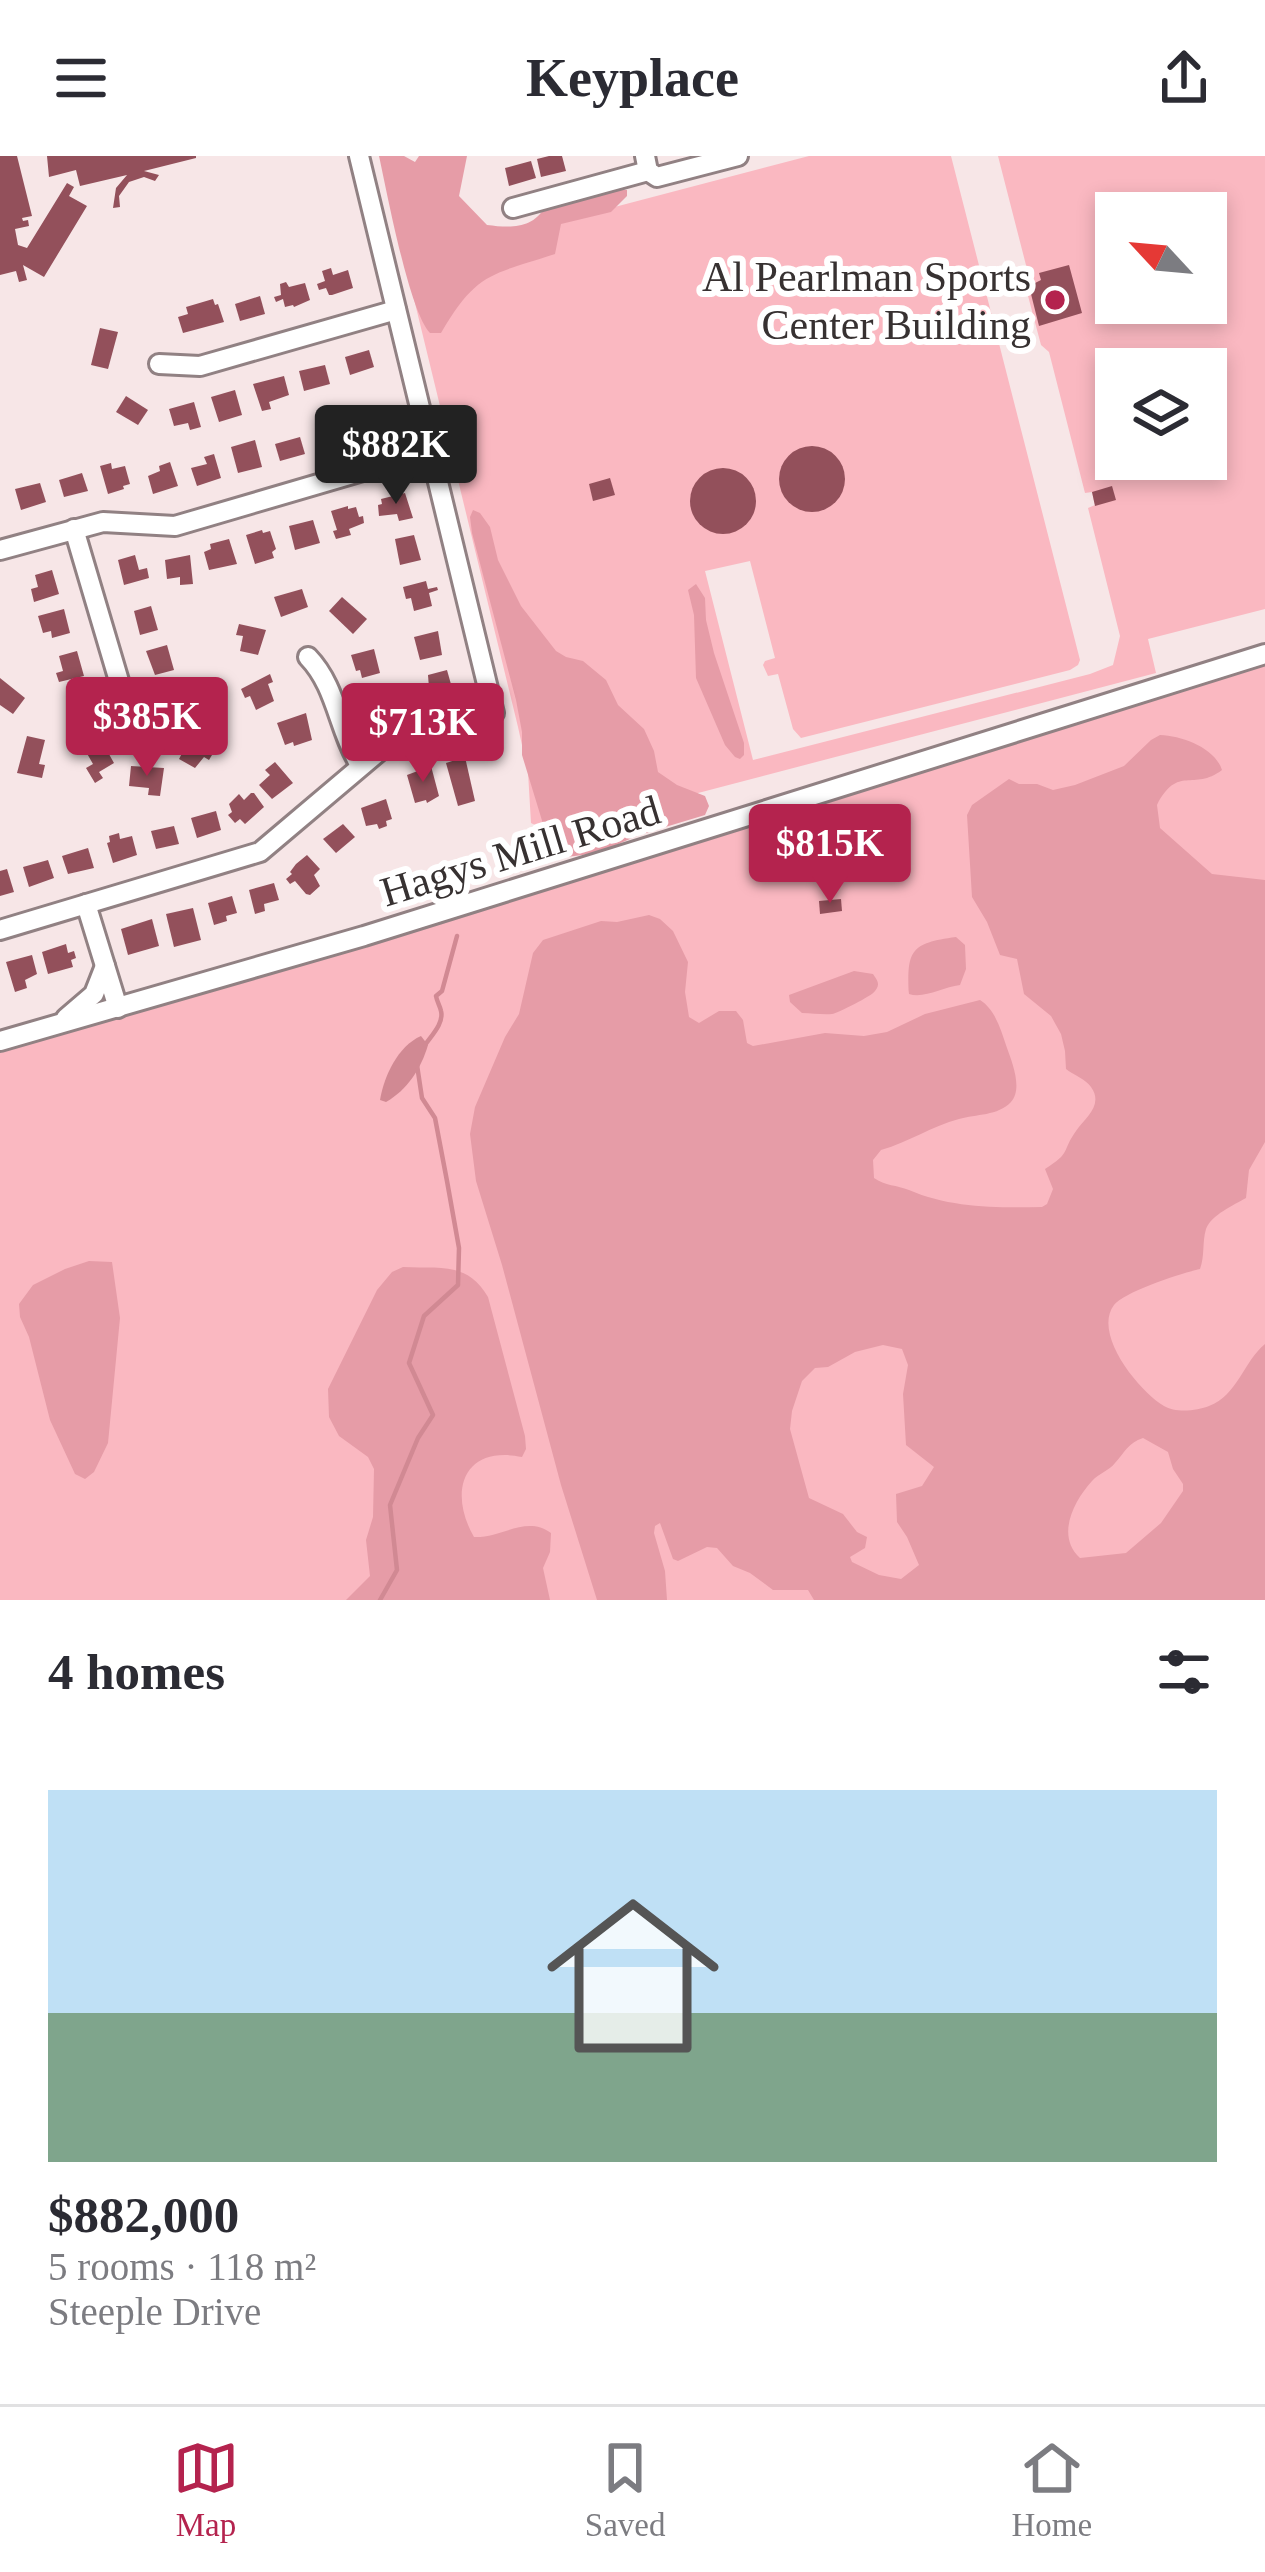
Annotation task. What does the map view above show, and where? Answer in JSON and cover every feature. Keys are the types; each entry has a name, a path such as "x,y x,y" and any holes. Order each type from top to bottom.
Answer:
{"street":[{"path":"0,930 260,852 360,765 390,745 494,713 359,156"},
{"path":"513,208 648,167 656,177 738,156"},
{"path":"159,364 200,366 396,310"},
{"path":"0,550 114,521 175,526 431,452"},
{"path":"74,529 119,681 146,721"},
{"name":"Hagys Mill Road","path":"0,1041 384,930 1265,655"},
{"path":"308,657 327,683 360,765"},
{"path":"86,904 118,1008"},
{"path":"58,1024 94,994 105,966"}],"shaded area":[{"path":"379,156 404,156 415,162 419,156 467,156 459,196 487,225 520,225 534,220 545,207 616,189 627,190 627,196 611,212 561,224 555,254 488,278 465,297 441,333 430,333 407,277"},
{"path":"809,156 951,156 1080,660 1070,670 801,738 793,729 778,674 768,676 763,665 775,658 750,561 705,571 753,760 1113,665 1120,636 1088,508 1095,505 1092,492 1085,493 1049,352 1041,345 998,156 1265,156 1265,609 1148,639 1156,673 549,832 531,823 528,772 405,262"},
{"path":"473,510 490,527 498,560 521,606 556,651 583,661 606,680 618,705 644,729 658,772 705,796 709,806 705,815 598,853 559,858 551,850 522,755 516,700 472,533"},
{"path":"696,584 705,598 714,653 744,743 740,759 725,745 696,678 694,615 688,590"},
{"path":"1265,661 1265,1600 0,1600 0,1047"},
{"path":"1160,735 1188,741 1213,755 1222,770 1172,785 1157,805 1160,828 1212,874 1265,880 1265,1142 1249,1170 1246,1198 1218,1215 1206,1229 1200,1269 1120,1300 1109,1317 1109,1331 1122,1361 1143,1388 1164,1406 1180,1410 1219,1401 1265,1344 1265,1600 814,1600 808,1590 773,1590 733,1566 717,1548 673,1559 660,1523 654,1533 667,1600 597,1600 476,1181 470,1134 475,1107 519,1014 533,953 543,940 601,921 649,915 660,919 673,931 688,962 689,1017 699,1023 719,1011 736,1011 743,1020 747,1043 753,1046 825,1033 864,1036 887,1032 925,1014 980,1000 994,1015 1002,1035 1015,1075 1014,1097 1000,1110 949,1122 881,1150 873,1160 874,1178 957,1204 1042,1207 1053,1189 1045,1169 1063,1155 1092,1111 1094,1094 1086,1082 1066,1069 1061,1034 1051,1016 1024,994 1017,959 1000,955 972,897 967,815 972,805 1009,779 1053,790 1075,785 1124,766","holes":["883,1345 902,1349 908,1365 903,1394 906,1445 934,1467 922,1486 896,1494 897,1522 919,1565 901,1579 852,1562 850,1557 865,1548 867,1537 843,1514 809,1498 790,1429 802,1381 815,1368","1143,1438 1168,1452 1183,1491 1161,1523 1126,1553 1080,1558 1068,1530 1079,1499 1095,1478"]},
{"path":"956,937 965,945 966,969 960,985 909,994 914,952 929,942"},
{"path":"854,971 873,974 878,986 847,1008 832,1014 802,1013 790,1002 789,995"},
{"path":"421,1036 428,1045 417,1070 394,1097 380,1100 393,1063"},
{"path":"89,1261 112,1262 120,1318 108,1443 94,1472 85,1479 75,1474 50,1420 19,1304 33,1285"},
{"path":"403,1267 461,1272 488,1297 526,1449 522,1457 502,1455 474,1465 462,1489 462,1504 474,1537 532,1526 551,1533 543,1568 550,1600 346,1600 370,1576 366,1540 373,1517 374,1469 368,1457 339,1436 329,1417 328,1389 377,1290"}],"building":[{"path":"0,156 17,156 32,216 22,218 29,226 15,229 18,245 27,248 67,183 74,187 69,196 87,206 44,277 23,265 27,280 19,282 16,271 0,275"},
{"path":"47,156 196,158 144,171 159,175 155,181 144,177 129,182 119,196 120,207 113,208 116,188 127,175 80,186 76,170 49,177"},
{"path":"562,156 566,171 541,177 537,159"},
{"path":"531,161 536,178 509,186 505,168"},
{"name":"Al Pearlman Sports Center Building","path":"1069,265 1082,313 1039,326 1029,286 1041,280 1039,273"},
{"path":"331,268 333,275 348,270 353,288 332,295 326,288 319,290 317,284 325,281 322,271"},
{"path":"286,282 289,287 305,283 310,300 294,307 285,307 283,299 276,302 280,284"},
{"path":"260,296 265,314 240,321 235,304"},
{"path":"213,299 224,322 183,333 178,317 188,314 186,307"},
{"path":"100,328 118,332 108,369 91,365"},
{"path":"369,350 374,367 350,375 345,357"},
{"path":"325,365 330,384 304,391 299,371"},
{"path":"284,376 289,395 269,402 271,409 262,411 253,384"},
{"path":"235,390 242,415 219,422 211,397"},
{"path":"126,396 148,410 138,425 116,412"},
{"path":"194,402 201,427 174,426 169,409"},
{"path":"380,407 387,431 363,438 361,430 354,432 352,423 358,421 355,411"},
{"path":"325,422 327,429 342,425 347,442 323,449 316,425"},
{"path":"300,437 305,454 280,461 275,444"},
{"path":"255,440 262,467 238,473 231,447"},
{"path":"812,446 835,456 845,479 835,502 812,512 789,502 779,479 789,456"},
{"path":"214,454 221,478 197,486 191,468 207,464 204,457"},
{"path":"170,462 178,486 153,494 148,476"},
{"path":"111,463 112,469 125,466 130,484 108,494 100,466"},
{"path":"723,468 746,478 756,501 746,524 723,534 700,524 690,501 700,478"},
{"path":"82,473 88,491 64,497 59,480"},
{"path":"610,478 615,495 593,501 589,484"},
{"path":"40,483 46,502 21,510 15,489"},
{"path":"1112,486 1116,500 1095,506 1092,492"},
{"path":"405,493 413,518 399,521 397,514 379,516 381,499"},
{"path":"356,507 364,523 349,529 351,535 336,539 331,511"},
{"path":"313,520 320,543 295,550 289,526"},
{"path":"270,531 276,549 274,558 255,564 246,535"},
{"path":"414,535 421,560 400,565 395,539"},
{"path":"229,539 237,564 209,570 204,552 211,549 210,544"},
{"path":"135,555 139,570 147,568 149,578 124,585 118,560"},
{"path":"190,555 193,584 180,585 180,577 167,579 165,560"},
{"path":"52,570 59,594 34,602 35,575"},
{"path":"426,581 428,589 438,590 429,593 432,606 414,611 403,587"},
{"path":"302,589 308,607 281,617 274,597"},
{"path":"342,597 367,619 353,634 329,611"},
{"path":"151,606 158,630 140,635 134,611"},
{"path":"64,609 70,633 52,638 51,631 43,633 38,616"},
{"path":"239,624 266,630 258,655 240,651"},
{"path":"438,631 442,655 420,660 414,637"},
{"path":"167,645 174,670 155,675 146,651"},
{"path":"374,649 380,673 362,678 351,655"},
{"path":"77,651 84,676 59,682 56,673 63,671 59,656"},
{"path":"447,670 454,695 430,701 428,675"},
{"path":"270,674 274,701 256,710 241,689"},
{"path":"200,677 206,690 213,687 218,698 193,712 182,685"},
{"path":"0,678 25,698 13,714 0,705"},
{"path":"390,684 400,707 373,717 367,691"},
{"path":"89,691 96,716 73,723 72,696"},
{"path":"306,713 312,740 285,745 277,723"},
{"path":"192,735 215,750 195,768 179,759"},
{"path":"27,736 45,740 39,764 45,765 42,778 17,773"},
{"path":"101,740 114,763 99,772 103,778 95,783 86,768 93,764 85,750"},
{"path":"465,757 475,801 458,806 446,763"},
{"path":"275,762 293,783 272,799 259,785 270,775 265,770"},
{"path":"131,766 164,768 160,796 148,795 149,788 129,786"},
{"path":"431,766 439,796 415,803 407,775"},
{"path":"251,793 264,807 245,824 240,819 235,823 228,815 232,812 229,804 239,794 244,800"},
{"path":"386,799 392,819 386,821 387,826 366,826 361,808"},
{"path":"216,811 221,830 197,838 191,818"},
{"path":"343,824 355,837 336,853 323,839"},
{"path":"174,826 179,844 156,849 151,831"},
{"path":"119,833 120,839 132,836 137,855 113,863 107,843 109,836"},
{"path":"88,848 94,868 68,874 62,856"},
{"path":"307,855 320,869 314,875 320,886 310,895 286,879"},
{"path":"48,860 54,878 29,887 23,867"},
{"path":"7,869 14,892 0,896 0,871"},
{"path":"274,883 279,900 264,904 265,911 255,914 249,890"},
{"path":"232,896 237,913 214,925 208,903"},
{"path":"841,899 842,911 820,914 819,901"},
{"path":"193,908 201,940 174,947 166,914"},
{"path":"152,919 159,946 128,955 121,929"},
{"path":"66,944 68,953 74,951 73,967 48,974 42,952"},
{"path":"32,955 37,974 25,980 27,988 15,992 6,962"}],"waterway":[{"path":"425,1045 441,1020 436,996 442,991 457,936"},
{"path":"380,1600 397,1570 390,1505 418,1438 433,1415 409,1363 424,1316 458,1285 459,1248 447,1181 435,1118 422,1098 417,1065"}],"place":[{"name":"Al Pearlman Sports Center Building","path":"1055,300"}]}
